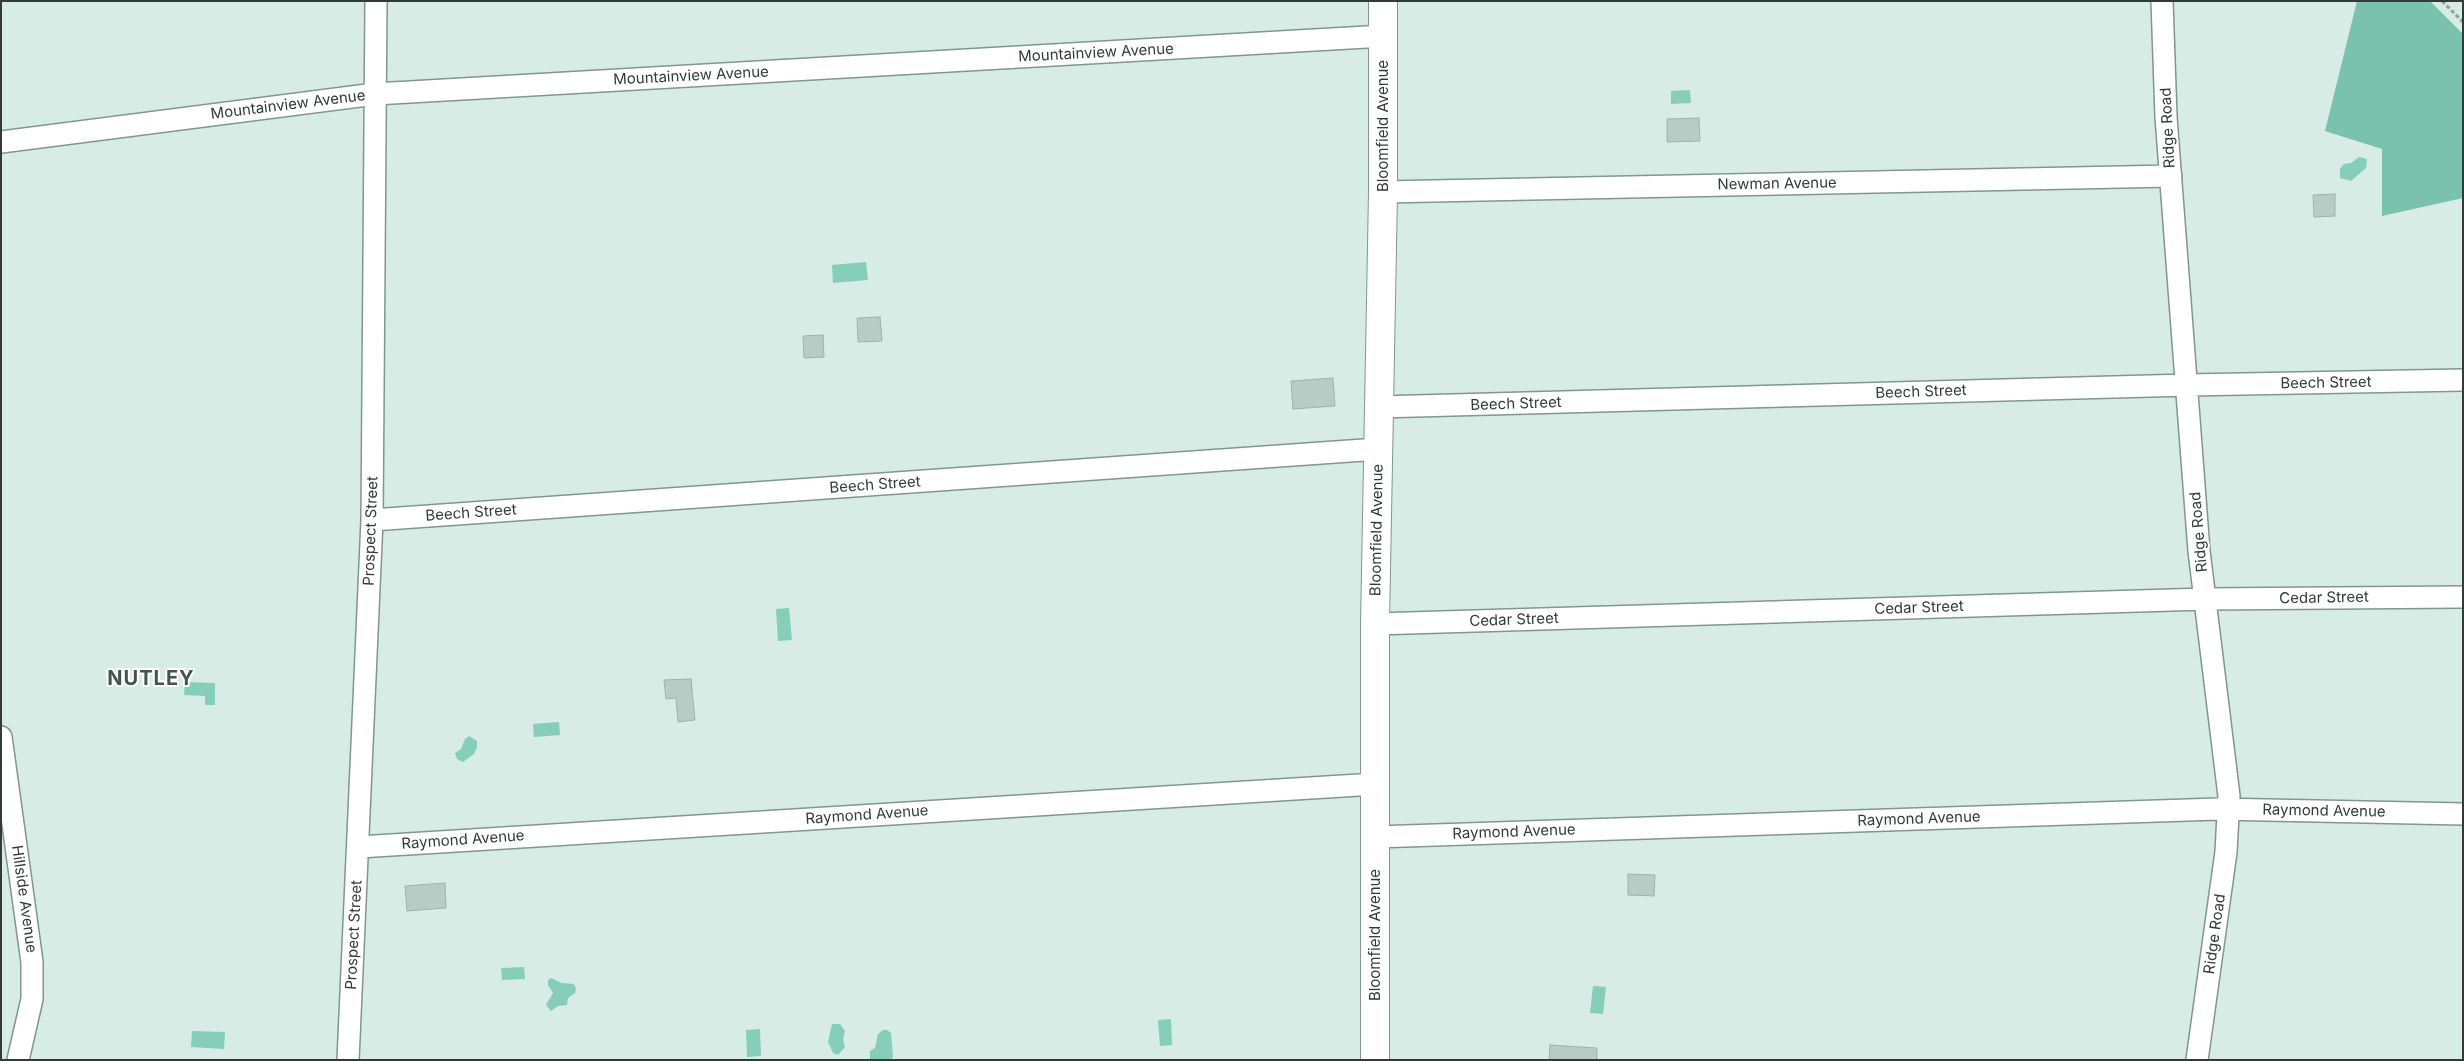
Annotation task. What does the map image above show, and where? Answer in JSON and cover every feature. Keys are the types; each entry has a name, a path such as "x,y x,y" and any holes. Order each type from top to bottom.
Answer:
{"street":[{"name":"Prospect Street","path":"348,1060 359,847 372,520 376,1"},
{"name":"Bloomfield Avenue","path":"1375,1060 1375,624 1383,192 1383,1"},
{"name":"Ridge Road","path":"2162,1 2171,176 2205,600 2229,796 2226,852 2197,1060"},
{"name":"Mountainview Avenue","path":"1,142 375,94 1384,36"},
{"name":"Newman Avenue","path":"1383,192 2171,176"},
{"name":"Beech Street","path":"1379,407 2187,385 2463,380"},
{"name":"Beech Street","path":"372,520 1378,449"},
{"name":"Cedar Street","path":"1375,624 2205,600 2463,597"},
{"name":"Hillside Avenue","path":"1,738 32,962 32,999 18,1060"},
{"name":"Raymond Avenue","path":"359,847 1375,784"},
{"name":"Raymond Avenue","path":"1375,837 2228,809 2463,814"}],"path":[{"path":"2442,1 2463,22"}],"shaded area":[{"path":"2357,1 2430,1 2463,34 2463,198 2382,216 2382,149 2325,131"},
{"path":"1690,90 1691,103 1671,104 1671,91"},
{"path":"2359,157 2367,159 2366,168 2351,181 2340,178 2340,169 2344,164 2351,163"},
{"path":"866,262 868,280 833,283 832,265"},
{"path":"789,608 792,640 778,641 776,609"},
{"path":"185,682 215,683 215,705 205,705 205,696 184,695"},
{"path":"559,722 560,735 534,737 533,724"},
{"path":"469,736 477,741 477,747 474,754 463,762 457,759 455,753 461,749 465,739"},
{"path":"524,967 525,979 502,980 501,968"},
{"path":"551,978 561,983 574,984 576,989 575,993 568,998 567,1005 558,1006 551,1011 546,1005 553,993 548,985 548,980"},
{"path":"1593,986 1606,987 1603,1014 1590,1013"},
{"path":"1171,1019 1172,1045 1160,1046 1158,1020"},
{"path":"832,1024 840,1024 845,1031 843,1039 845,1047 838,1055 833,1053 828,1042"},
{"path":"760,1029 761,1056 747,1057 746,1030"},
{"path":"883,1030 891,1033 893,1057 891,1060 870,1060 870,1051 875,1048 878,1034"},
{"path":"192,1031 225,1032 224,1049 191,1047"}],"building":[{"path":"1699,118 1700,141 1667,142 1667,119"},
{"path":"2335,194 2335,216 2314,217 2313,195"},
{"path":"880,317 882,341 858,342 857,318"},
{"path":"823,335 824,357 804,358 803,336"},
{"path":"1333,378 1335,406 1293,409 1291,381"},
{"path":"691,679 695,720 678,722 676,698 666,699 664,680"},
{"path":"1628,874 1655,875 1654,896 1628,895"},
{"path":"445,883 446,908 407,911 405,886"},
{"path":"1550,1045 1597,1048 1597,1060 1549,1060"}],"district":[{"name":"NUTLEY","path":"151,679"}]}
